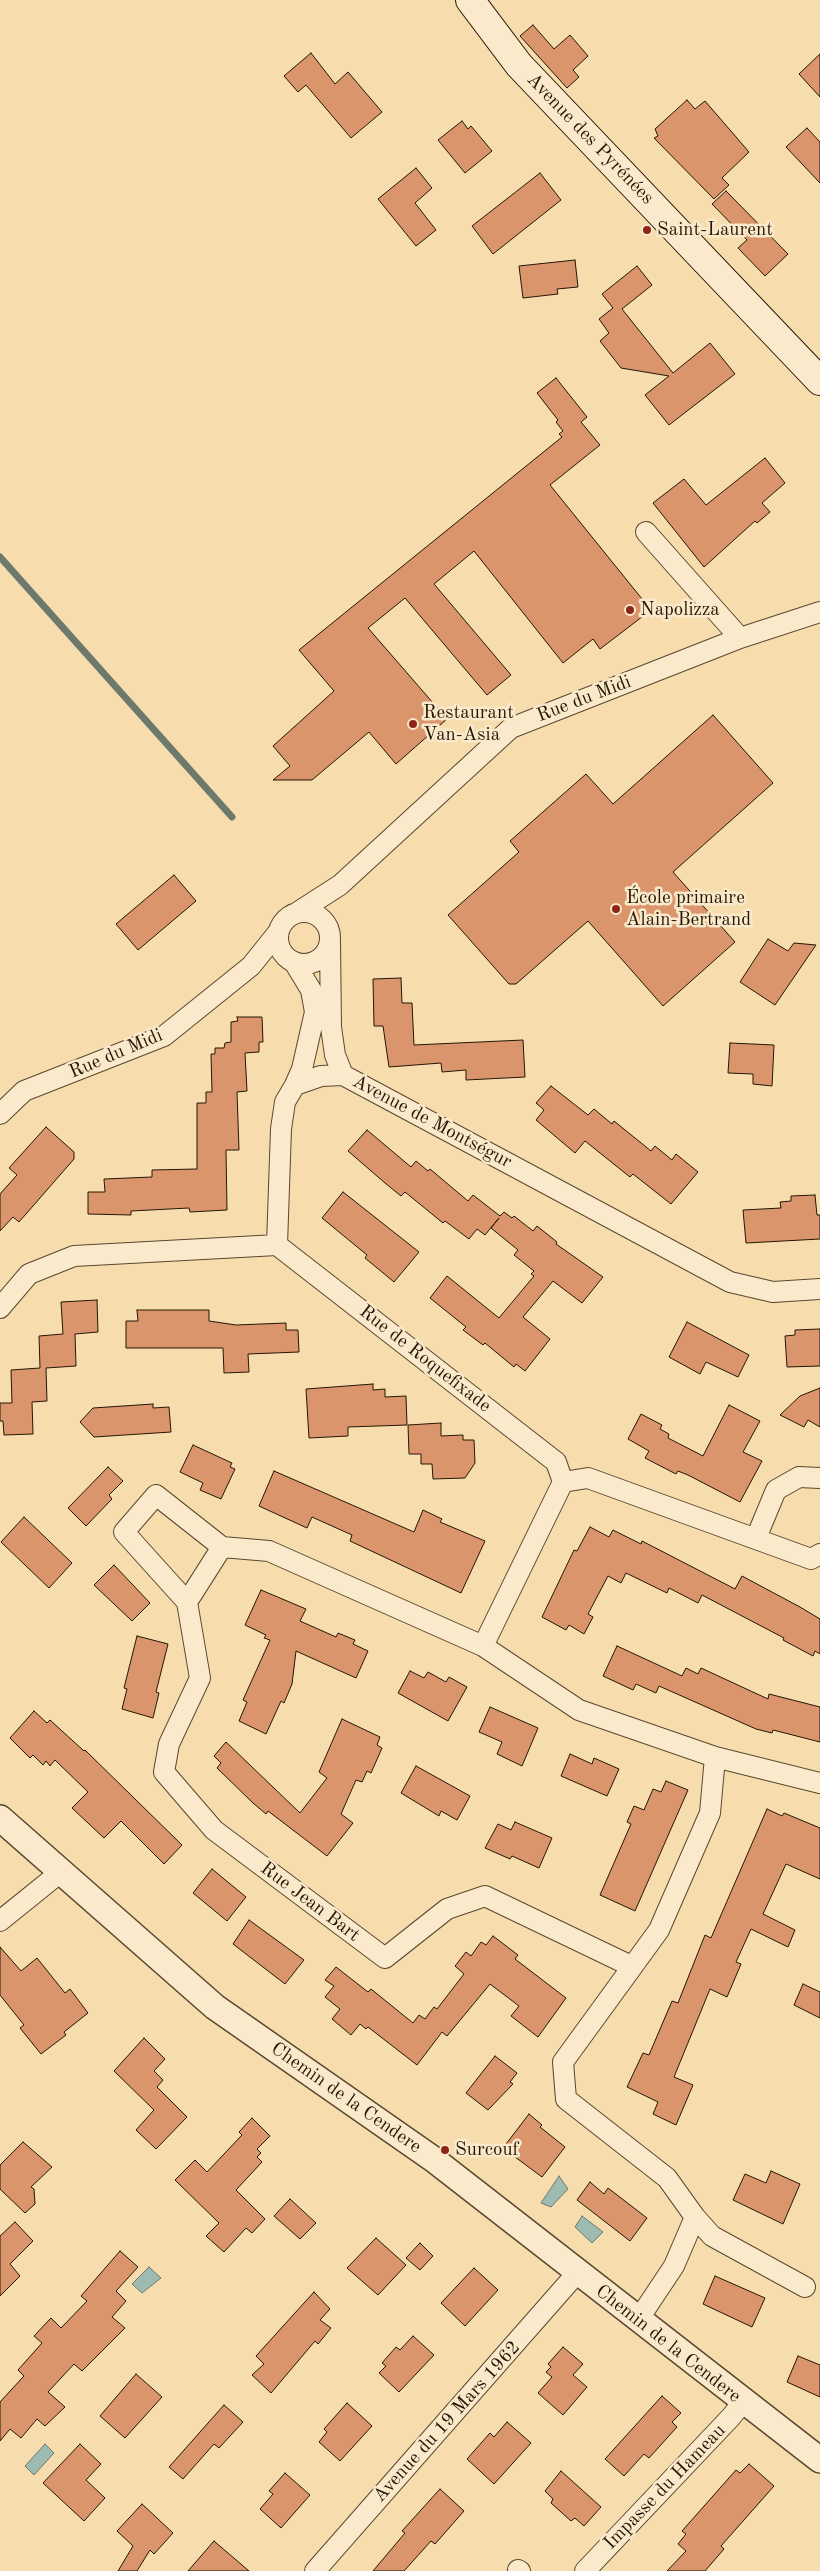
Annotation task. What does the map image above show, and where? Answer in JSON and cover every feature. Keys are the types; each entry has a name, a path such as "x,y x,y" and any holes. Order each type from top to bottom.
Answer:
{"main road":[{"name":"Avenue des Pyrénées","path":"470,0 519,65 820,380"}],"street":[{"path":"646,532 740,638"},
{"name":"Rue du Midi","path":"0,1114 24,1091 164,1036 251,966 288,918 340,886 511,728 740,638 820,612"},
{"name":"Rue du Midi","path":"251,966 292,961 307,964 320,959 340,886"},
{"path":"298,912 311,913 323,919 328,933 331,1027 335,1055 343,1075"},
{"path":"0,1308 29,1274 74,1256 277,1245 281,1129 285,1102 302,1070 315,1012 311,990 278,944 279,931"},
{"name":"Avenue de Montségur","path":"295,1085 321,1076 343,1075 730,1282 774,1292 820,1289"},
{"name":"Rue de Roquefixade","path":"277,1245 556,1462 563,1482"},
{"path":"756,1538 776,1490 799,1477 820,1478"},
{"path":"484,1646 563,1482 588,1478 811,1559 820,1554"},
{"path":"222,1547 187,1602 124,1532 156,1495 222,1547 269,1551 484,1646 579,1710 714,1757 820,1783"},
{"name":"Rue Jean Bart","path":"187,1602 200,1678 169,1744 164,1772 214,1830 385,1958 447,1909 486,1896 632,1966"},
{"path":"714,1757 710,1813 659,1930 563,2062 566,2099 667,2178 694,2217 712,2236 805,2287"},
{"name":"Chemin de la Cendere","path":"0,1818 215,2007 433,2159 820,2460"},
{"path":"0,1920 62,1871"},
{"path":"638,2320 674,2266 694,2217"},
{"name":"Avenue du 19 Mars 1962","path":"315,2571 578,2273"},
{"name":"Impasse du Hameau","path":"585,2571 743,2402"}],"water":[{"path":"559,2176 568,2189 551,2207 541,2203"},
{"path":"582,2216 603,2232 592,2243 575,2227"},
{"path":"149,2267 161,2278 142,2293 132,2284"},
{"path":"45,2444 54,2453 34,2475 25,2466"}],"building":[{"path":"533,25 554,49 570,35 588,56 573,70 579,77 567,88 520,36"},
{"path":"311,53 335,84 348,72 382,112 351,138 306,85 298,92 284,76"},
{"path":"820,54 820,97 799,74"},
{"path":"687,100 695,109 705,101 749,152 722,178 729,185 714,199 654,138 658,136 655,129"},
{"path":"462,121 468,129 471,126 492,151 465,173 438,140"},
{"path":"807,128 820,142 820,183 786,147"},
{"path":"416,168 432,188 415,203 436,230 416,246 378,199"},
{"path":"540,173 561,200 493,254 472,226"},
{"path":"726,191 788,254 765,276 738,248 747,240 712,204"},
{"path":"575,260 578,287 557,289 558,294 523,298 519,266"},
{"path":"637,266 652,285 622,309 673,373 710,343 735,374 669,425 645,395 669,376 621,368 600,341 609,333 599,319 613,308 602,294"},
{"path":"556,378 587,417 581,422 600,445 550,485 651,610 600,649 593,639 563,663 474,551 434,584 511,675 487,695 405,598 368,628 447,719 396,764 369,732 312,780 273,780 290,766 273,746 334,691 299,650 562,437 559,434 563,431 556,422 558,420 537,393"},
{"path":"765,458 785,483 762,503 770,512 757,523 755,521 704,567 653,503 684,479 706,505"},
{"path":"713,715 773,783 673,872 735,942 663,1006 588,921 516,984 509,984 448,915 519,852 510,841 586,774 613,804"},
{"path":"174,875 196,901 138,950 116,924"},
{"path":"768,939 788,951 794,943 816,945 775,1005 740,982"},
{"path":"401,978 402,1003 412,1003 414,1045 523,1040 525,1077 466,1080 466,1070 442,1072 441,1063 389,1067 383,1026 374,1026 373,979"},
{"path":"237,1017 262,1017 263,1042 259,1042 259,1052 245,1053 247,1091 237,1092 239,1150 226,1150 227,1210 190,1212 189,1208 131,1211 131,1215 88,1214 88,1192 105,1192 104,1179 152,1177 152,1170 197,1169 197,1103 206,1103 206,1092 212,1092 211,1054 215,1054 215,1048 224,1048 225,1043 231,1042 231,1022 238,1021"},
{"path":"730,1043 774,1045 772,1086 753,1084 753,1074 728,1073"},
{"path":"551,1086 588,1115 594,1109 612,1124 614,1121 651,1151 655,1146 672,1160 676,1154 698,1172 671,1204 633,1174 630,1177 585,1141 575,1153 536,1120 544,1110 536,1103"},
{"path":"46,1127 74,1152 74,1159 19,1222 13,1217 0,1231 0,1194 17,1175 9,1168"},
{"path":"367,1130 411,1167 416,1161 428,1171 430,1169 468,1201 473,1195 500,1216 504,1212 512,1218 514,1216 533,1231 537,1226 557,1242 556,1244 603,1277 582,1303 553,1281 523,1317 550,1339 525,1371 516,1364 514,1367 485,1343 483,1345 463,1330 466,1327 430,1298 447,1276 499,1318 534,1276 531,1274 534,1271 514,1255 518,1250 491,1228 499,1218 485,1235 477,1229 469,1239 445,1221 443,1223 405,1192 401,1196 385,1183 348,1151"},
{"path":"343,1192 419,1252 394,1282 365,1258 367,1255 322,1218"},
{"path":"815,1195 817,1215 820,1215 820,1239 746,1243 743,1210 781,1208 780,1202 791,1201 791,1196"},
{"path":"97,1300 98,1332 75,1334 76,1366 46,1368 47,1401 32,1402 33,1434 4,1435 3,1421 0,1421 0,1403 12,1403 11,1370 40,1368 39,1336 63,1334 61,1302"},
{"path":"137,1310 209,1310 209,1321 236,1325 286,1323 286,1330 298,1330 299,1352 248,1354 249,1372 224,1373 223,1348 126,1348 126,1321 138,1321"},
{"path":"687,1322 749,1355 738,1377 706,1362 700,1374 669,1357"},
{"path":"820,1329 820,1366 787,1367 785,1336 795,1335 795,1330"},
{"path":"373,1384 373,1390 385,1389 385,1397 406,1396 407,1425 348,1427 348,1436 309,1438 306,1389"},
{"path":"820,1388 820,1427 808,1420 804,1427 780,1415 800,1396"},
{"path":"153,1404 153,1408 169,1407 171,1432 94,1437 80,1422 93,1408"},
{"path":"729,1405 760,1421 743,1452 762,1461 740,1502 688,1475 678,1471 676,1474 645,1458 649,1451 628,1439 641,1414 662,1425 660,1429 669,1434 668,1438 703,1456"},
{"path":"441,1423 441,1436 463,1435 463,1440 474,1440 475,1463 465,1478 433,1479 432,1464 421,1464 421,1454 409,1454 408,1425"},
{"path":"193,1445 232,1463 230,1467 235,1469 221,1499 200,1490 203,1483 180,1472"},
{"path":"108,1467 123,1481 109,1495 112,1499 86,1526 68,1508"},
{"path":"274,1471 414,1532 423,1510 442,1519 440,1522 485,1541 461,1593 350,1541 352,1535 312,1517 307,1528 259,1506"},
{"path":"24,1517 72,1563 49,1588 1,1542"},
{"path":"590,1527 609,1537 613,1530 641,1544 642,1541 735,1589 742,1576 800,1607 820,1619 820,1654 815,1651 813,1656 783,1640 784,1638 702,1595 698,1603 669,1588 667,1593 626,1573 621,1583 608,1576 588,1614 593,1617 584,1634 569,1625 566,1630 542,1617 574,1550 577,1551"},
{"path":"114,1565 150,1603 132,1621 94,1585"},
{"path":"261,1590 306,1609 300,1621 336,1637 338,1633 355,1640 353,1644 368,1651 356,1678 296,1651 292,1684 284,1703 281,1701 266,1734 239,1721 247,1702 243,1700 270,1640 264,1638 266,1635 245,1625"},
{"path":"137,1636 168,1644 156,1692 159,1693 153,1718 122,1709 127,1689 124,1688"},
{"path":"617,1646 682,1676 686,1668 698,1674 701,1668 768,1699 769,1694 820,1707 820,1742 773,1730 772,1733 756,1729 659,1686 656,1693 636,1684 633,1690 603,1676"},
{"path":"410,1671 424,1678 428,1672 446,1682 449,1677 467,1687 448,1721 398,1693"},
{"path":"490,1707 538,1728 522,1766 497,1754 502,1742 479,1732"},
{"path":"34,1711 47,1723 50,1720 85,1750 182,1845 164,1864 121,1821 104,1838 72,1808 88,1792 55,1760 50,1766 46,1761 43,1765 33,1755 30,1758 10,1738"},
{"path":"342,1719 380,1737 377,1745 382,1748 371,1773 367,1771 362,1782 356,1780 341,1814 353,1823 327,1856 268,1811 266,1814 253,1803 217,1768 221,1763 214,1756 226,1742 300,1813 327,1778 319,1772"},
{"path":"570,1754 592,1764 594,1758 619,1769 607,1796 561,1776"},
{"path":"416,1766 470,1796 457,1820 441,1811 439,1816 401,1793"},
{"path":"666,1781 688,1790 635,1911 600,1895 631,1824 627,1822 634,1806 644,1810 653,1789 661,1792"},
{"path":"767,1809 782,1816 784,1813 820,1828 820,1879 786,1864 763,1914 795,1930 788,1947 751,1929 736,1962 741,1964 727,1997 710,1989 674,2077 693,2085 676,2125 653,2114 658,2102 627,2087 643,2053 649,2055 672,2001 678,2003 705,1935 711,1938"},
{"path":"515,1822 552,1838 539,1868 512,1856 510,1859 485,1848 498,1824 511,1830"},
{"path":"212,1869 246,1897 227,1921 193,1893"},
{"path":"249,1920 304,1960 285,1984 233,1944"},
{"path":"493,1936 518,1955 515,1959 566,1998 538,2037 511,2016 519,2006 490,1984 447,2036 442,2032 417,2065 368,2027 366,2029 360,2024 351,2035 332,2019 340,2009 325,1997 334,1986 325,1980 336,1967 368,1992 371,1989 413,2023 419,2015 425,2019 434,2007 437,2009 464,1974 455,1966 466,1952 471,1956 481,1942 486,1945"},
{"path":"0,1947 21,1971 37,1958 65,1993 70,1989 88,2013 64,2032 66,2035 41,2054 20,2028 24,2025 0,1995"},
{"path":"803,1984 820,1992 820,2018 794,2005"},
{"path":"144,2038 165,2059 154,2071 163,2080 157,2087 187,2117 156,2149 136,2130 154,2110 114,2071"},
{"path":"495,2056 517,2073 510,2082 513,2084 488,2110 466,2093"},
{"path":"529,2114 542,2125 540,2127 565,2147 542,2177 503,2148"},
{"path":"252,2118 270,2136 257,2149 261,2153 257,2157 262,2162 236,2190 265,2219 252,2233 246,2228 224,2252 206,2236 219,2223 175,2180 195,2160 207,2172 242,2135 239,2132"},
{"path":"23,2142 52,2167 31,2187 34,2189 35,2204 25,2213 0,2189 0,2165"},
{"path":"771,2171 800,2184 783,2224 733,2200 745,2174 766,2183"},
{"path":"590,2182 604,2194 608,2188 647,2218 630,2241 577,2200"},
{"path":"290,2199 316,2223 300,2239 274,2216"},
{"path":"15,2222 33,2241 10,2264 20,2276 0,2296 0,2236"},
{"path":"376,2238 406,2265 378,2295 347,2268"},
{"path":"420,2243 433,2256 420,2270 406,2258"},
{"path":"120,2251 138,2267 116,2291 126,2301 112,2317 125,2328 82,2371 74,2364 48,2392 65,2407 45,2426 37,2419 21,2438 10,2429 0,2441 0,2402 24,2376 18,2370 42,2343 34,2336 51,2318 61,2328 87,2301 81,2296"},
{"path":"474,2268 498,2290 465,2326 441,2303"},
{"path":"715,2276 765,2298 752,2327 703,2304"},
{"path":"314,2292 330,2309 320,2320 331,2328 318,2344 315,2341 271,2393 252,2375 264,2364 256,2356"},
{"path":"413,2336 434,2355 399,2392 379,2373 386,2366 382,2363 396,2347 400,2350"},
{"path":"563,2347 583,2364 573,2375 587,2387 563,2415 538,2393 552,2377 546,2372 551,2367 548,2364"},
{"path":"798,2356 820,2365 820,2397 787,2382"},
{"path":"136,2374 162,2397 125,2438 100,2416"},
{"path":"662,2396 681,2413 672,2422 677,2427 649,2458 644,2454 624,2476 605,2459"},
{"path":"347,2403 372,2426 340,2461 319,2442 327,2432 324,2429"},
{"path":"224,2405 243,2422 219,2448 214,2444 183,2479 169,2467"},
{"path":"507,2422 531,2443 494,2484 467,2459 490,2433 494,2437"},
{"path":"80,2444 101,2464 86,2480 105,2498 84,2521 43,2483"},
{"path":"749,2464 774,2486 721,2546 724,2549 705,2571 667,2571 686,2551 678,2544 686,2534 682,2531 736,2470 740,2473"},
{"path":"561,2471 601,2507 584,2526 575,2518 571,2521 551,2503 553,2499 545,2491"},
{"path":"285,2473 310,2495 281,2528 260,2509 273,2494 269,2491"},
{"path":"440,2489 464,2511 435,2544 431,2541 404,2571 373,2571 405,2533 402,2531"},
{"path":"142,2504 173,2533 154,2554 150,2550 137,2571 118,2571 133,2546 117,2531"},
{"path":"214,2541 249,2571 188,2571"}],"waterway":[{"path":"0,557 232,817"}],"place":[{"name":"Saint-Laurent","path":"647,230"},
{"name":"Napolizza","path":"630,610"},
{"name":"Restaurant Van-Asia","path":"413,724"},
{"name":"École primaire Alain-Bertrand","path":"616,909"},
{"name":"Surcouf","path":"445,2150"}]}
